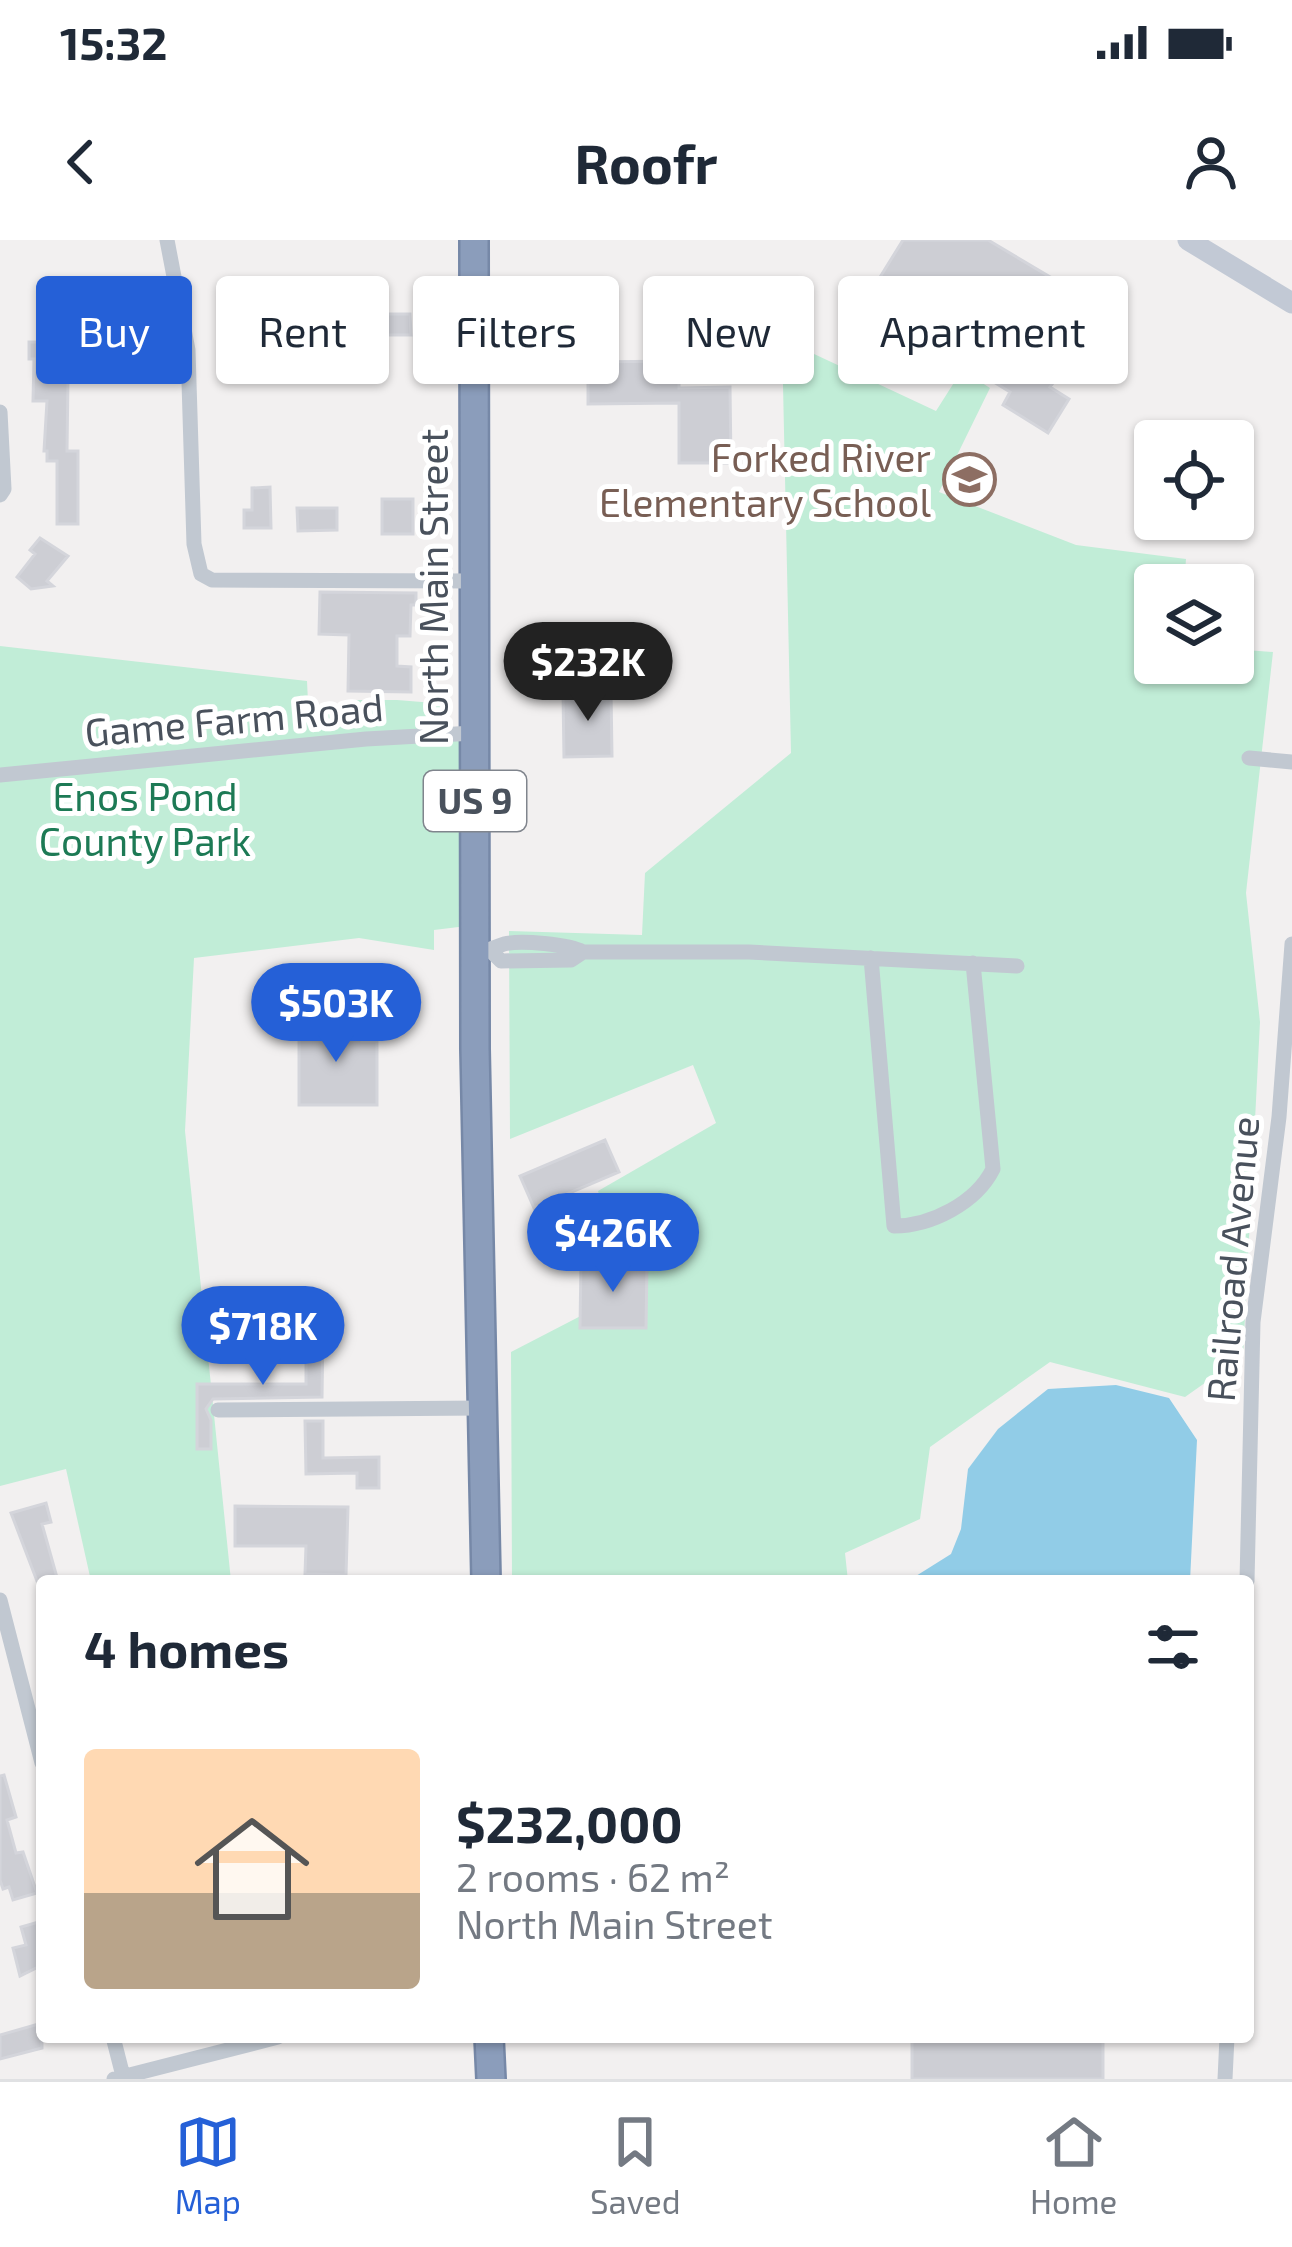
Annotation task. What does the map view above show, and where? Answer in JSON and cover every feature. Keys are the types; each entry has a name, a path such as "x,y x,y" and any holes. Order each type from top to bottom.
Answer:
{"highway":[{"name":"North Main Street","path":"474,240 472,581 484,952 486,1575"},
{"path":"489,2043 491,2079"}],"main road":[{"path":"1188,240 1292,303"}],"street":[{"path":"167,240 188,350 194,544 201,574 212,580 472,581"},
{"path":"0,412 4,489 0,495"},
{"name":"Game Farm Road","path":"0,775 474,733"},
{"path":"1249,758 1292,762"},
{"name":"Railroad Avenue","path":"1247,1575 1253,1322 1279,1117 1292,944"},
{"path":"484,952 501,961 571,960 583,952 748,952 1017,966"},
{"path":"871,958 894,1226 921,1226 984,1187 993,1169 973,964"},
{"path":"218,1410 482,1408"},
{"path":"0,1600 36,1740"},
{"path":"114,2043 118,2078 255,2043"},
{"path":"1225,2079 1227,2043"}],"green space":[{"path":"814,354 838,365 838,384 878,384 936,411 953,384 990,388 939,492 1076,545 1186,559 1186,564 1134,564 1134,684 1254,684 1254,651 1273,652 1246,893 1260,1022 1243,1356 1185,1397 1050,1362 930,1447 920,1519 845,1553 847,1575 512,1575 511,1352 627,1292 598,1191 716,1123 693,1065 510,1139 509,931 642,935 645,873 791,753 783,384 814,384"},
{"name":"Enos Pond County Park","path":"0,646 307,681 308,702 327,706 359,700 447,704 448,728 474,733 475,925 434,930 434,950 359,938 194,958 185,1131 230,1575 90,1575 66,1469 0,1486"}],"water":[{"path":"1116,1385 1169,1398 1197,1440 1190,1575 918,1575 951,1554 961,1529 968,1469 998,1429 1048,1389"}],"building":[{"path":"903,240 988,240 1049,276 881,276"},
{"path":"389,314 410,314 411,335 389,335"},
{"path":"29,342 36,342 36,384 68,384 67,451 78,451 78,524 57,524 57,461 47,461 44,451 47,401 33,401 34,359 29,359"},
{"path":"643,361 643,384 730,387 731,463 679,463 679,403 588,404 588,384 619,384 619,362"},
{"path":"997,384 1052,384 1050,387 1069,399 1048,433 1003,405 1010,392"},
{"path":"270,487 271,528 244,528 244,510 252,510 252,488"},
{"path":"382,499 413,499 413,534 382,534"},
{"path":"297,508 337,508 337,530 298,531"},
{"path":"40,538 68,556 47,581 53,586 31,589 17,577 35,554 30,550"},
{"path":"320,592 416,593 410,636 397,636 397,666 411,667 411,692 348,691 349,635 319,634"},
{"path":"611,691 612,756 564,757 563,692"},
{"path":"299,1021 362,1021 362,1041 377,1041 377,1105 299,1105"},
{"path":"605,1140 619,1172 534,1208 520,1176"},
{"path":"581,1262 647,1263 646,1328 580,1328"},
{"path":"306,1329 323,1329 322,1397 213,1399 206,1409 211,1449 197,1449 197,1384 306,1384"},
{"path":"305,1421 323,1421 323,1458 379,1457 379,1488 357,1488 357,1473 306,1474"},
{"path":"46,1503 51,1522 42,1524 56,1575 36,1578 11,1513"},
{"path":"235,1506 348,1507 346,1575 305,1574 306,1546 235,1546"},
{"path":"4,1775 16,1817 7,1820 16,1853 23,1852 36,1890 13,1900 9,1887 3,1889 0,1880 0,1776"},
{"path":"36,1923 36,1968 20,1976 13,1948 26,1945 21,1927"},
{"path":"36,2025 36,2043 42,2043 42,2048 0,2059 0,2035"},
{"path":"912,2043 1103,2043 1103,2079 912,2079"}],"place":[{"name":"Forked River Elementary School","path":"970,480"}]}
